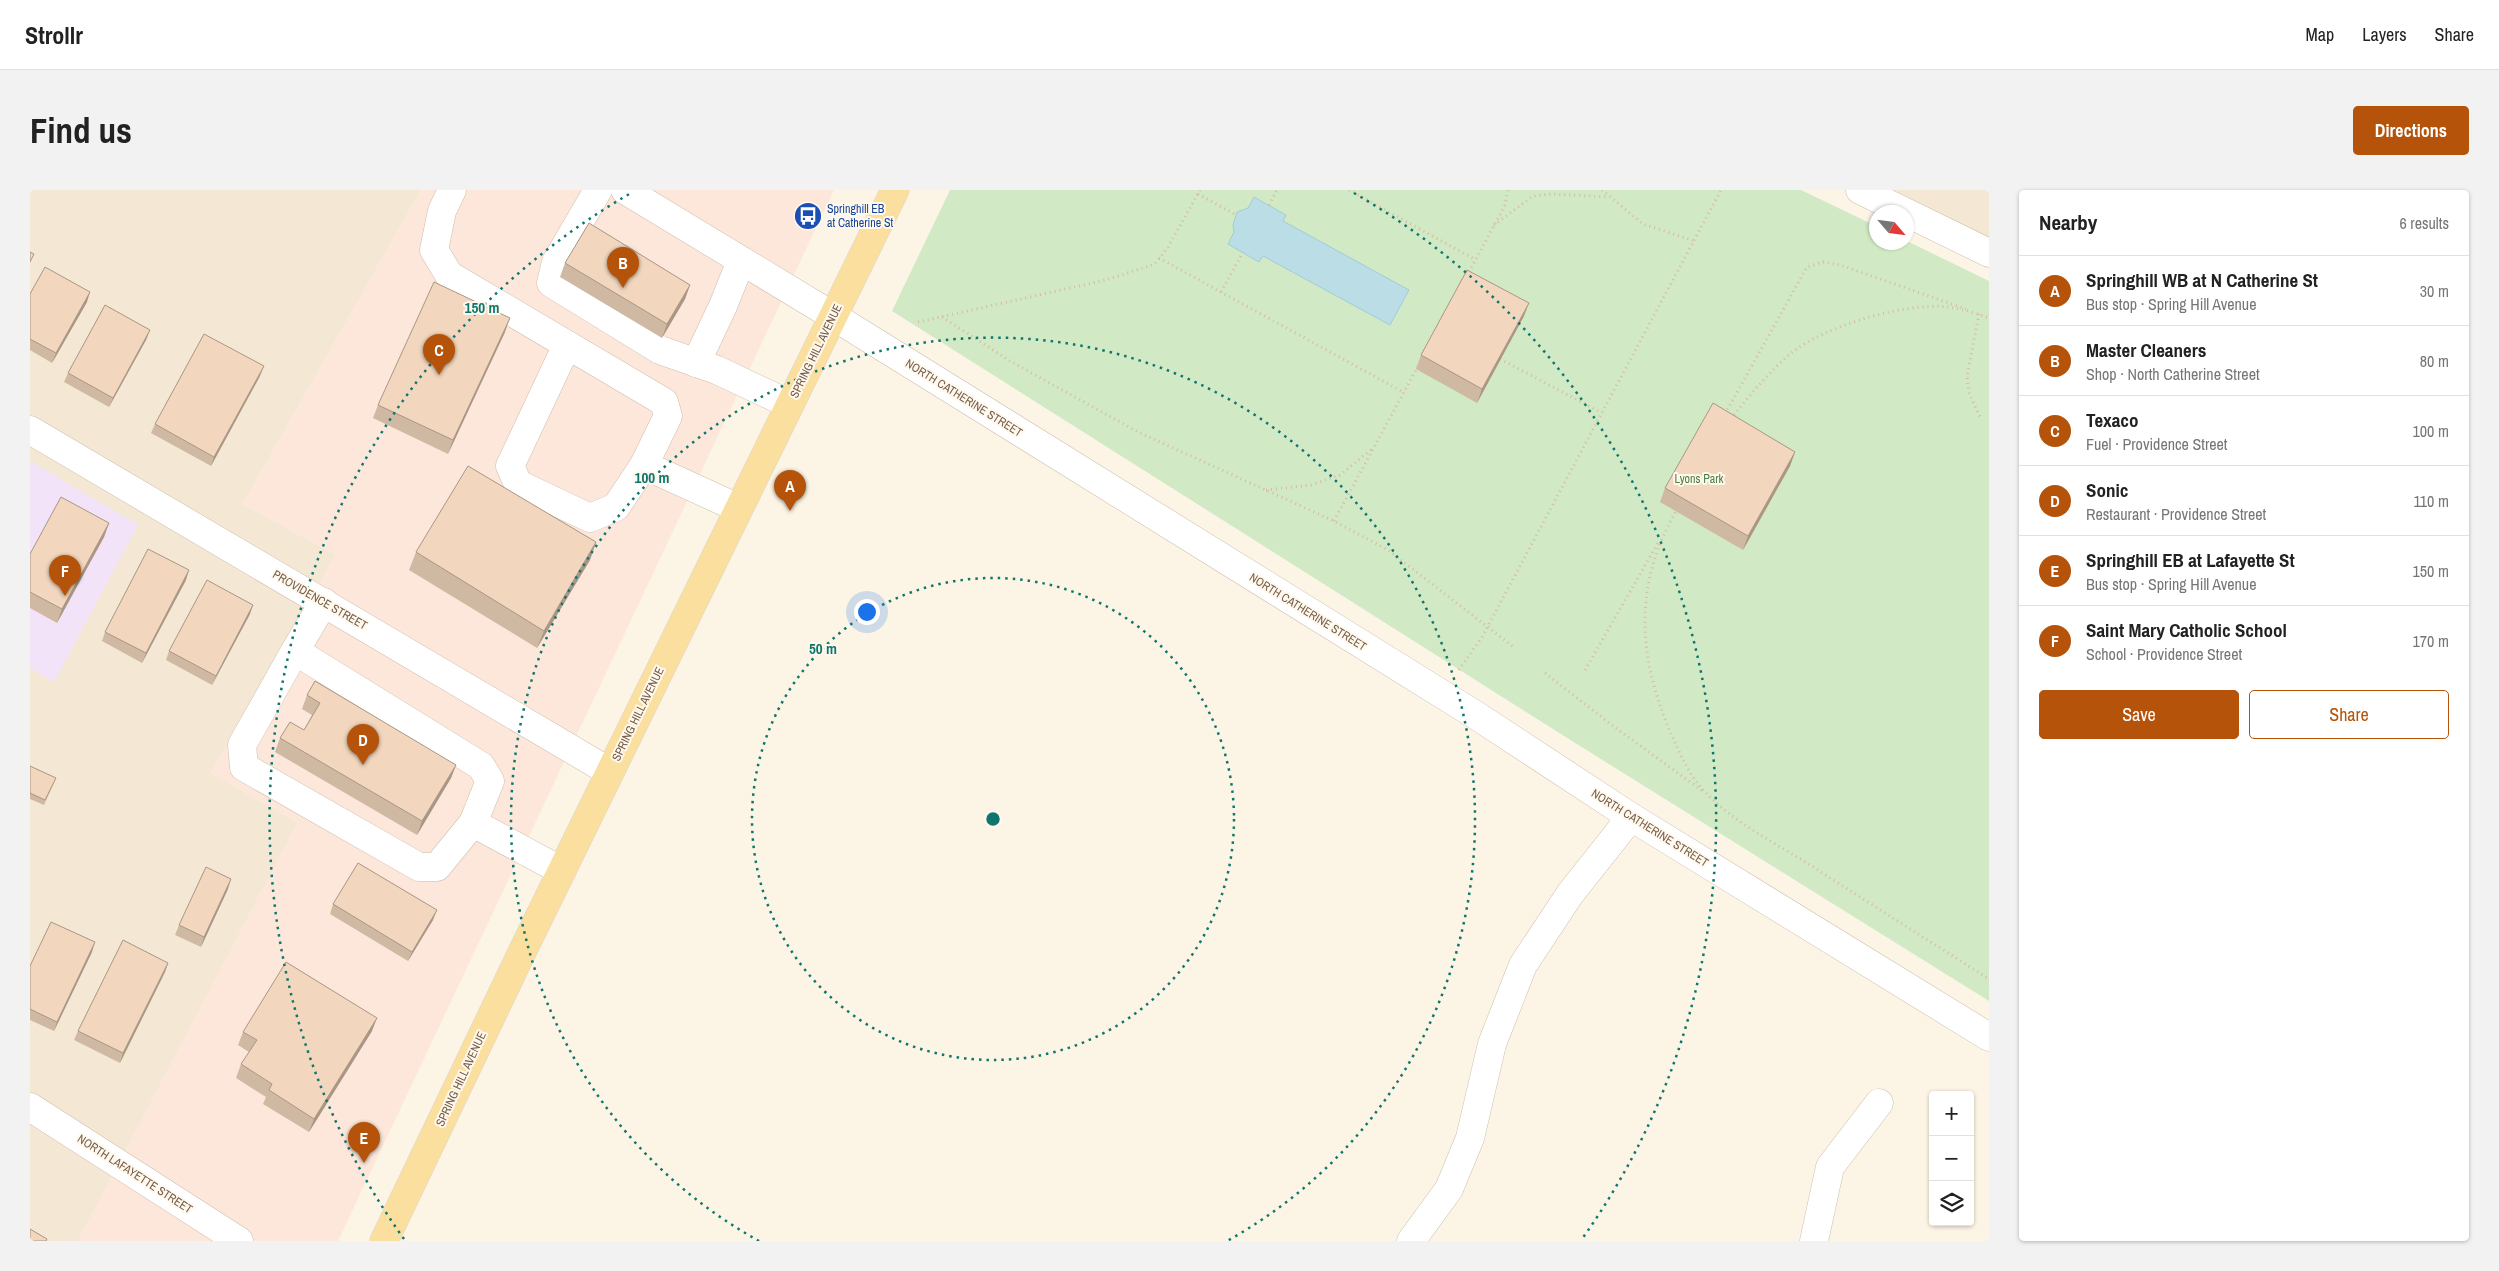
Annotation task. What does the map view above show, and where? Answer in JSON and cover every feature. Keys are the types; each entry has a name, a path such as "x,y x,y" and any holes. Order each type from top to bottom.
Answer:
{"main road":[{"name":"SPRING HILL AVENUE","path":"384,1241 738,508 895,190"}],"street":[{"path":"452,190 442,211 434,250 449,274 664,402 668,416 644,465 616,507 590,518 518,484 510,466 567,345"},
{"path":"598,190 556,262 551,282 660,350 696,363 789,404"},
{"name":"NORTH CATHERINE STREET","path":"625,190 833,316 1441,694 1631,817 1989,1037"},
{"path":"1860,190 1989,253"},
{"path":"696,363 723,306 741,261"},
{"name":"PROVIDENCE STREET","path":"30,430 610,772"},
{"path":"644,465 738,508"},
{"path":"295,651 481,766 490,781 473,823 437,867 419,867 244,767 242,745 295,651 324,602"},
{"path":"1411,1241 1449,1189 1470,1138 1492,1044 1523,965 1570,894 1631,817"},
{"path":"473,823 562,871"},
{"path":"1814,1241 1830,1167 1879,1103"},
{"name":"NORTH LAFAYETTE STREET","path":"30,1107 240,1241"}],"path":[{"path":"918,322 1106,280 1155,264 1168,247 1200,190"},
{"path":"1269,205 1277,190"},
{"path":"1350,190 1476,260"},
{"path":"1467,276 1505,205 1508,190"},
{"path":"1602,190 1643,224 1694,241"},
{"path":"1441,694 1488,626 1721,190"},
{"path":"1198,194 1236,214"},
{"path":"1494,225 1533,196 1552,194 1609,197"},
{"path":"1221,292 1243,252"},
{"path":"1159,258 1403,392"},
{"path":"1724,417 1807,267 1823,262 1840,265 1989,318"},
{"path":"1729,421 1760,383 1791,353 1823,332 1867,317 1918,309 1947,307 1979,314"},
{"path":"1979,314 1967,376 1969,393 1980,417"},
{"path":"942,317 1076,399 1138,432 1334,521 1388,550 1515,648"},
{"path":"1500,359 1602,413"},
{"path":"1334,521 1421,361"},
{"path":"1265,490 1311,485 1340,475 1374,447"},
{"path":"1585,670 1682,501"},
{"path":"1663,534 1650,574 1645,611 1647,659 1658,702 1682,760 1706,794"},
{"path":"1545,673 1745,824 1989,979"}],"shaded area":[{"path":"30,190 421,190 243,504 336,555 211,773 298,823 78,1241 30,1241"},
{"path":"421,190 834,190 338,1241 78,1241 297,823 211,773 336,555 243,504"},
{"path":"1875,190 1989,190 1989,244 1914,208 1914,205 1907,205"},
{"path":"30,461 138,525 54,682 30,668"}],"green space":[{"name":"Lyons Park","path":"950,190 1801,190 1869,223 1869,250 1914,250 1914,244 1989,281 1989,1001 1572,741 892,311"}],"water":[{"path":"1254,197 1286,215 1283,221 1409,290 1390,325 1263,256 1259,262 1228,244 1234,232 1233,225 1237,212 1248,208"}],"building":[{"path":"589,223 690,285 667,324 565,263"},
{"path":"30,252 34,254 30,262"},
{"path":"45,267 90,292 56,353 30,339 30,294"},
{"path":"1467,270 1529,303 1482,389 1421,355"},
{"path":"434,282 510,318 453,440 378,405"},
{"path":"105,305 150,330 113,398 68,373"},
{"path":"204,334 264,366 214,457 155,424"},
{"path":"1713,403 1795,452 1748,536 1665,488"},
{"path":"468,466 596,542 544,631 416,552"},
{"path":"61,497 109,523 62,609 30,592 30,554"},
{"path":"148,549 189,570 146,653 105,632"},
{"path":"207,580 253,605 216,676 169,651"},
{"path":"315,681 456,765 422,821 280,738 290,722 304,730 320,703 307,695"},
{"path":"30,766 56,778 45,800 30,793"},
{"path":"358,863 437,910 412,952 333,904"},
{"path":"206,867 231,879 204,937 179,925"},
{"path":"51,922 95,942 57,1022 30,1009 30,966"},
{"path":"123,940 168,963 123,1053 78,1031"},
{"path":"286,962 377,1018 314,1119 269,1090 272,1084 241,1064 257,1040 243,1032"},
{"path":"30,1229 47,1239 46,1241 30,1241"}],"place":[{"name":"Springhill EB at Catherine St","path":"808,216"},
{"name":"Master Cleaners","path":"623,288"},
{"name":"Texaco","path":"439,375"},
{"name":"Springhill WB at N Catherine St","path":"790,511"},
{"name":"Saint Mary Catholic School","path":"65,596"},
{"name":"Sonic","path":"363,765"},
{"name":"Springhill EB at Lafayette St","path":"364,1163"}]}
